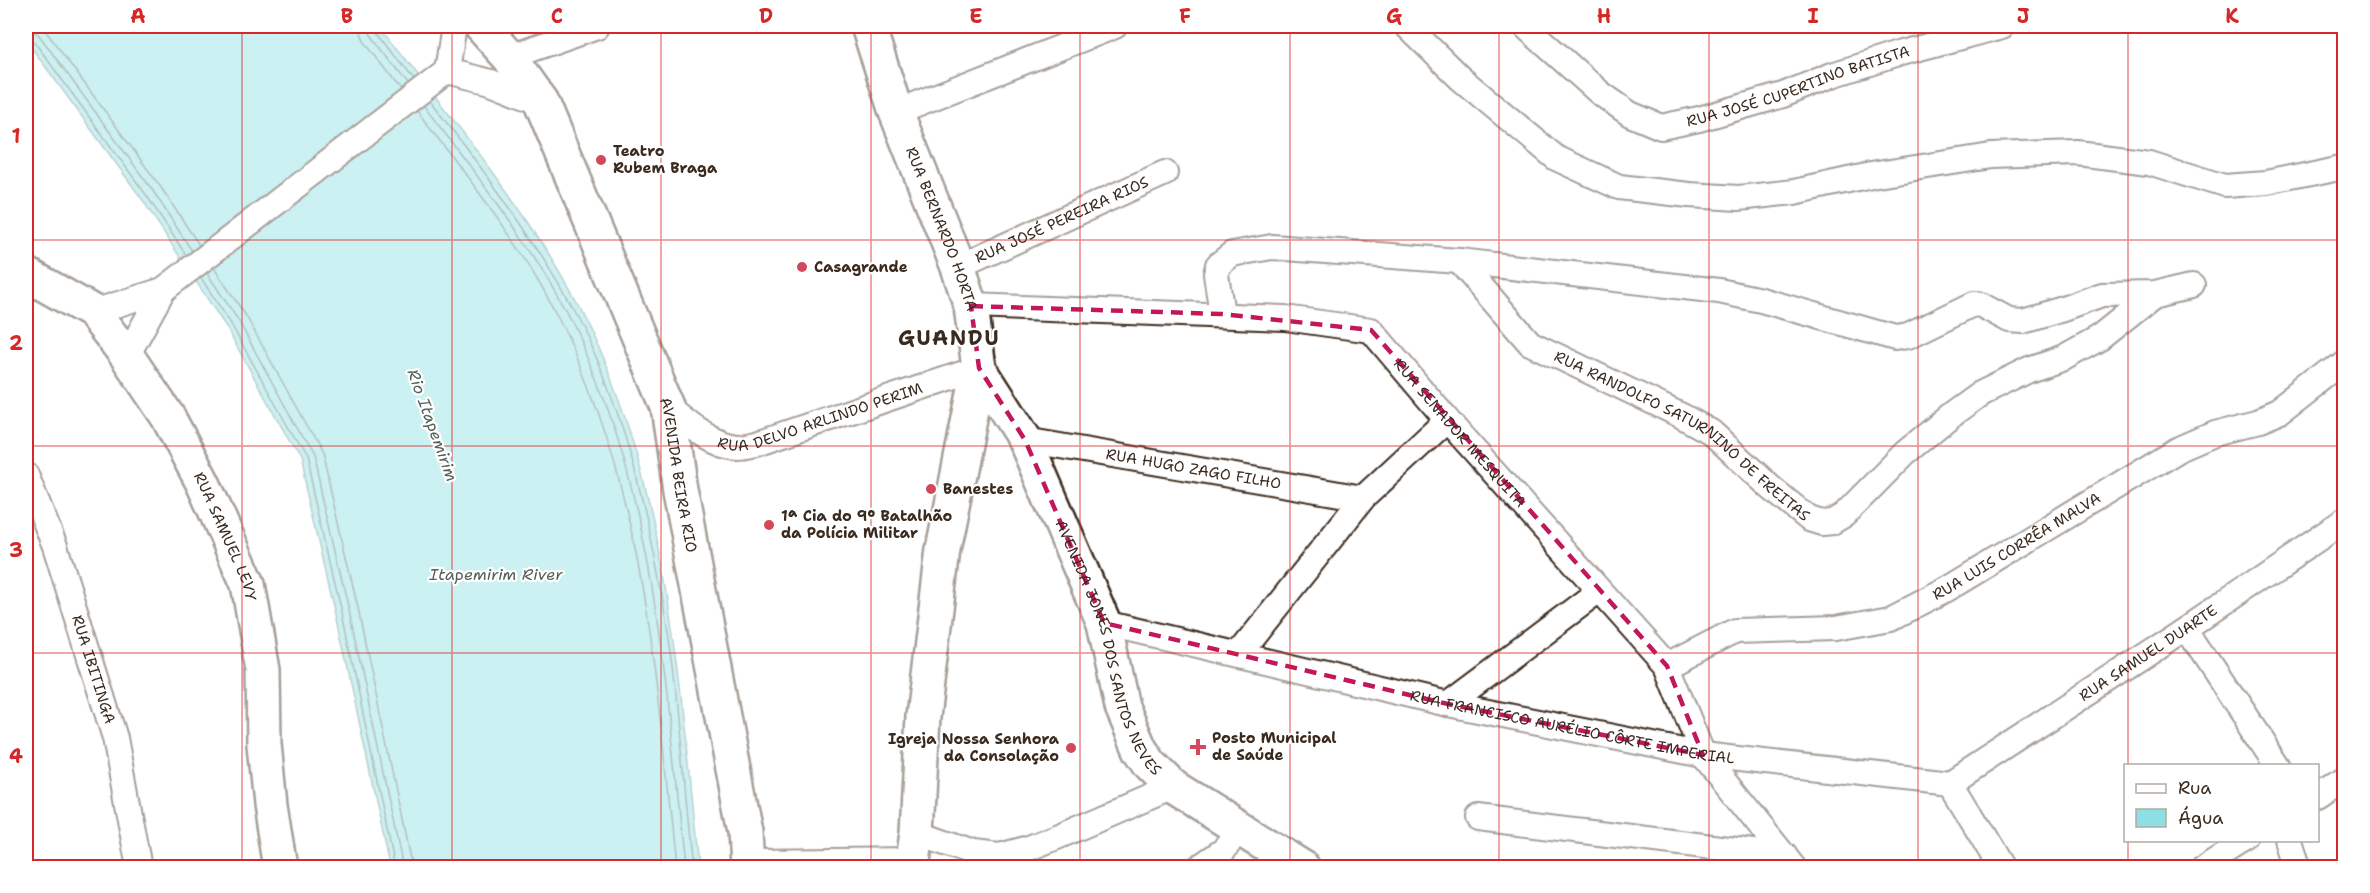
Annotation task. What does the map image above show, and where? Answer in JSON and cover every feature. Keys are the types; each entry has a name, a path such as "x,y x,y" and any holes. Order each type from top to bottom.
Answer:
{"main road":[{"name":"AVENIDA BEIRA RIO","path":"481,26 509,57 541,102 668,407 680,490 746,832 747,865"},
{"name":"RUA BERNARDO HORTA","path":"868,26 896,112 958,267 971,306 980,368 943,549 923,717 914,853"},
{"name":"RUA SAMUEL LEVY","path":"26,274 93,312 127,356 178,436 248,584 262,670 264,744 270,806 280,867"},
{"name":"AVENIDA JONES DOS SANTOS NEVES","path":"980,368 1025,440 1104,623 1122,707 1140,749 1150,764 1173,787 1240,826 1303,867"}],"street":[{"path":"93,312 166,287 444,73 454,26"},
{"path":"509,57 597,26"},
{"path":"896,112 1115,26"},
{"path":"1407,26 1460,78 1556,158 1618,186 1689,195 1739,198 1794,192 1870,175 1990,156 2078,153 2149,162 2225,186 2266,183 2344,167"},
{"name":"RUA JOSÉ CUPERTINO BATISTA","path":"1525,26 1600,93 1630,114 1661,128 1783,95 1940,33 2002,26"},
{"path":"444,73 491,82 541,102"},
{"name":"RUA JOSÉ PEREIRA RIOS","path":"958,267 1165,173"},
{"name":"RUA RANDOLFO SATURNINO DE FREITAS","path":"1222,314 1216,274 1222,260 1232,254 1272,247 1460,261 1719,291 1761,300 1895,338 1929,326 1974,304 1981,305 2009,320 2023,321 2102,295 2155,294 2194,285"},
{"name":"RUA RANDOLFO SATURNINO DE FREITAS","path":"1460,261 1530,343 1711,432 1770,487 1809,519 1822,523 1832,522 1844,514 1905,453 1970,401 2029,370 2064,358 2100,338 2155,294"},
{"path":"127,356 166,287"},
{"name":"RUA SENADOR MESQUITA","path":"971,306 1222,314 1285,318 1371,330 1447,420 1667,666 1703,754 1790,862"},
{"name":"RUA LUIS CORRÊA MALVA","path":"1667,666 1735,631 1836,628 1891,618 1947,589 2178,449 2216,433 2258,422 2280,413 2344,363"},
{"name":"RUA DELVO ARLINDO PERIM","path":"668,407 686,422 719,442 737,446 747,445 980,368"},
{"path":"1239,654 1363,498 1447,420"},
{"name":"RUA HUGO ZAGO FILHO","path":"1025,440 1363,498"},
{"name":"RUA IBITINGA","path":"26,475 55,546 115,738 139,867"},
{"name":"RUA SAMUEL DUARTE","path":"1950,783 2187,628 2344,521"},
{"path":"1448,704 1599,591"},
{"name":"RUA FRANCISCO AURÉLIO CÔRTE IMPERIAL","path":"1104,623 1448,704 1703,754 1950,783"},
{"path":"2187,628 2277,764"},
{"path":"2319,795 2344,779"},
{"path":"1950,783 2001,867"},
{"path":"747,865 914,853 973,853 999,856 1048,841 1173,787"},
{"path":"1478,818 1790,862"},
{"path":"1198,867 1224,850 1240,826"},
{"path":"2202,867 2244,842"},
{"path":"2291,842 2299,867"}],"highlighted area":[{"path":"971,306 1222,314 1371,330 1667,666 1703,755 1448,704 1104,623 1025,440 979,368"}],"water":[{"name":"Itapemirim River","path":"26,26 380,26 485,161 534,231 578,305 608,371 632,439 651,509 665,580 684,723 698,867 390,867 336,613 300,460 226,327 142,199 26,40"}],"place":[{"name":"Teatro Rubem Braga","path":"601,160"},
{"name":"Casagrande","path":"802,267"},
{"name":"Banestes","path":"931,489"},
{"name":"1ª Cia do 9º Batalhão da Polícia Militar","path":"769,525"},
{"name":"Posto Municipal de Saúde","path":"1198,747"},
{"name":"Igreja Nossa Senhora da Consolação","path":"1071,748"}],"district":[{"name":"GUANDU","path":"949,338"}],"water label":[{"name":"Rio Itapemirim","path":"433,425"}]}
